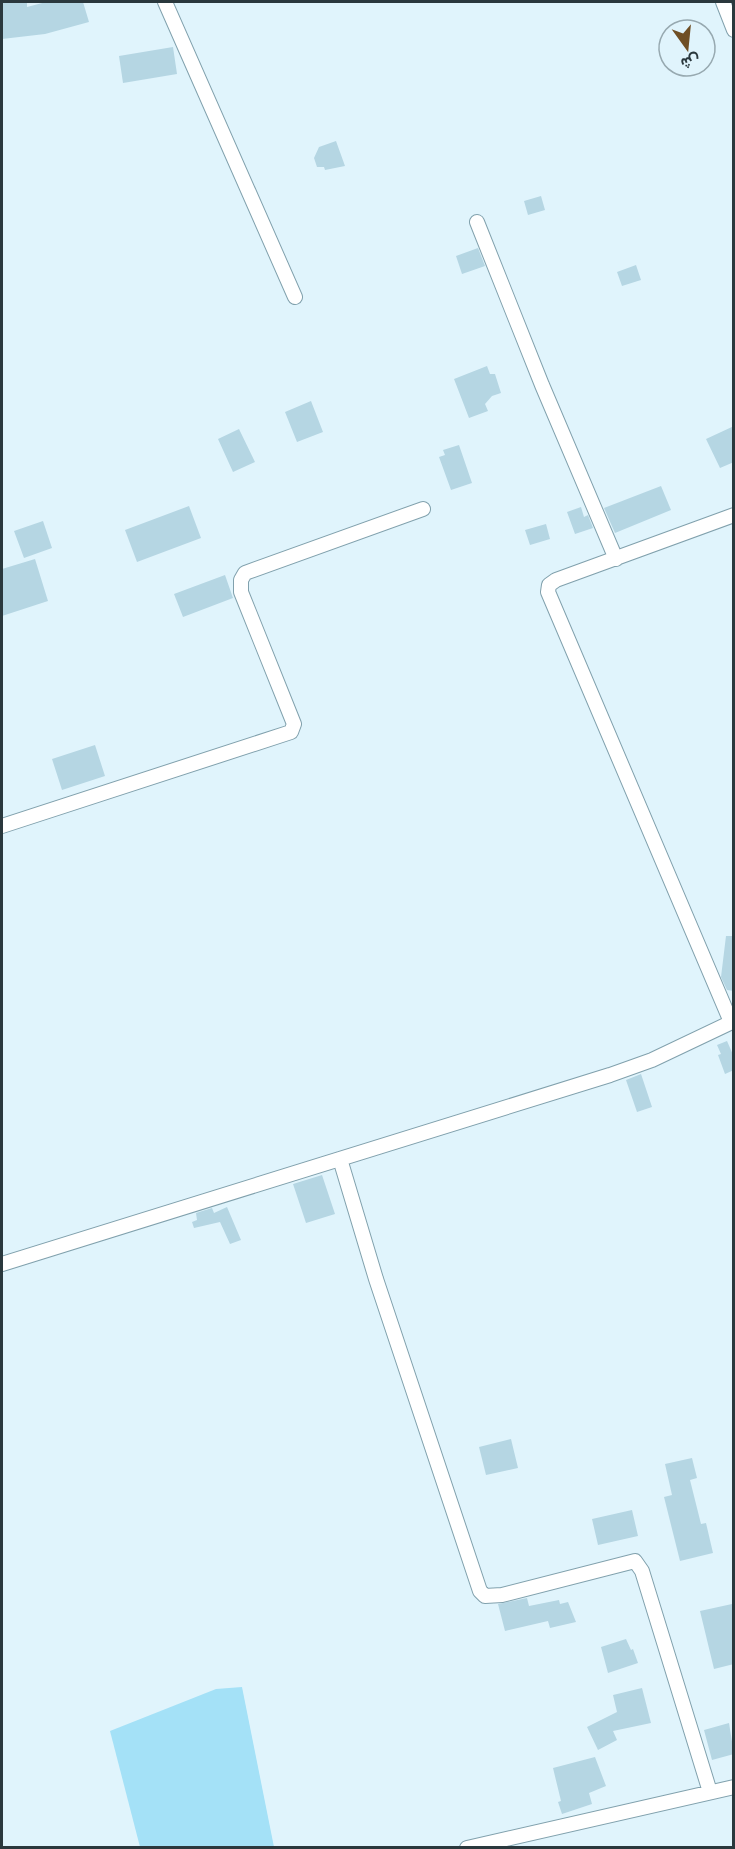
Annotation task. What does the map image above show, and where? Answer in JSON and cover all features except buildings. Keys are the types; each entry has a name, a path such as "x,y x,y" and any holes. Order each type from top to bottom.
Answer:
{"street":[{"path":"165,2 295,297"},
{"path":"723,2 734,30"},
{"path":"477,222 542,385 616,559"},
{"path":"2,826 291,732 294,724 241,592 241,580 245,573 423,509"},
{"path":"2,1264 340,1160 652,1060 732,1022 549,598 549,585 556,580 734,515"},
{"path":"340,1160 376,1279 480,1591 485,1596 502,1595 635,1561 642,1571 666,1642 710,1792"},
{"path":"467,1848 734,1787"}],"shaded area":[{"path":"242,1687 274,1847 140,1847 110,1731 216,1689"}]}
